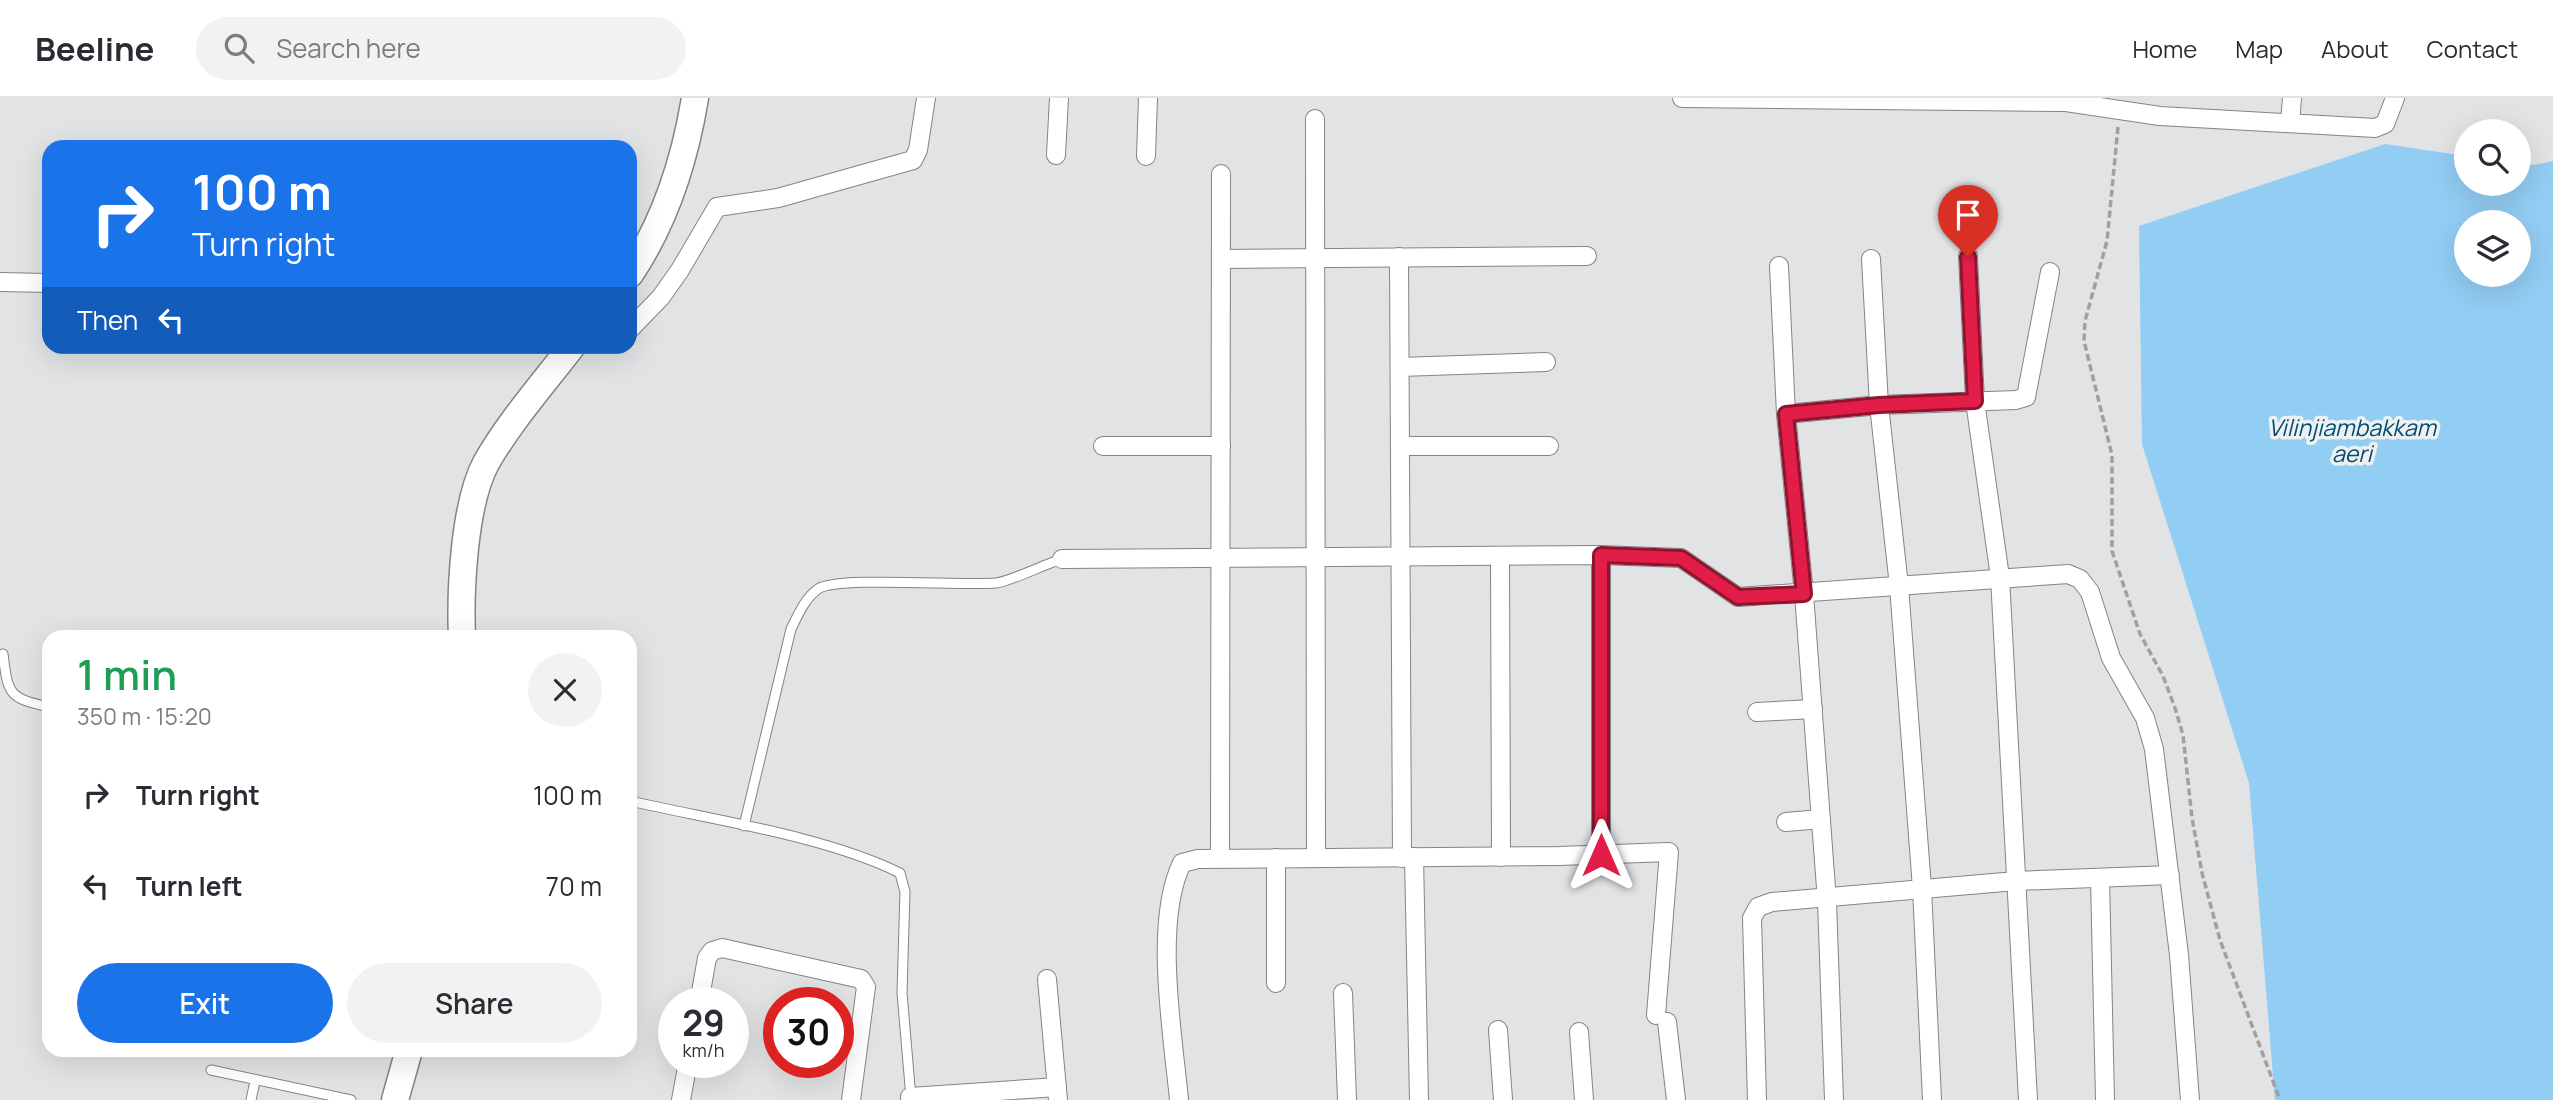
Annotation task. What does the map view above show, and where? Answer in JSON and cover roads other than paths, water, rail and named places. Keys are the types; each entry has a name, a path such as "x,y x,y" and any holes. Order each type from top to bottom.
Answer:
{"street":[{"path":"637,260 663,210 687,148 695,98"},
{"path":"637,321 674,279 717,208 778,198 913,160 918,150 926,98"},
{"path":"1056,155 1059,98"},
{"path":"1146,156 1147,98"},
{"path":"1682,98 2066,102 2119,111 2163,107 2290,123 2375,128 2385,124 2395,98"},
{"path":"2290,123 2292,98"},
{"path":"1315,119 1316,858"},
{"path":"1220,858 1221,174"},
{"path":"1221,259 1587,256"},
{"path":"1399,257 1401,557 1408,858 1419,1100"},
{"path":"1968,257 1975,401 2000,577 2028,1100"},
{"path":"1871,259 1879,405 1899,586 1922,888 1933,1100"},
{"path":"1779,266 1786,414 1804,594 1821,820 1834,1100"},
{"path":"1786,414 1879,405 2016,400 2026,397 2050,272"},
{"path":"0,282 42,283"},
{"path":"463,630 460,593 470,517 485,466 510,426 566,354"},
{"path":"1400,368 1546,362"},
{"path":"1103,446 1221,446"},
{"path":"1400,446 1549,446"},
{"path":"1601,555 1601,855"},
{"path":"1062,559 1601,555 1681,558 1738,597 2000,577 2068,574 2080,579 2090,592 2112,658 2145,718 2154,749 2170,876 2190,1100"},
{"path":"1500,556 1501,857"},
{"path":"1757,712 1813,709"},
{"path":"1786,822 1821,820"},
{"path":"1179,1100 1168,976 1169,904 1182,863 1220,858 1501,857 1669,852 1661,1019 1676,1100"},
{"path":"1276,858 1276,983"},
{"path":"1758,1100 1752,918 1758,906 1773,902 2016,881 2170,876"},
{"path":"2100,878 2105,1100"},
{"path":"702,987 708,958 712,951 722,948 860,979 866,987 851,1100"},
{"path":"911,1098 1057,1093 1047,979"},
{"path":"1343,993 1347,1100"},
{"path":"1498,1030 1503,1100"},
{"path":"1579,1032 1584,1100"},
{"path":"395,1100 407,1057"},
{"path":"681,1100 685,1078"}],"lane":[{"path":"744,826 791,629 804,604 819,587 846,581 906,584 1001,583 1062,559"},
{"path":"4,654 10,692 17,698 42,705"},
{"path":"637,803 789,836 882,864 900,873 905,892 902,993 911,1098"},
{"path":"211,1070 351,1100"},
{"path":"251,1100 255,1081"}],"water":[{"name":"Vilinjiambakkam aeri","path":"2385,144 2454,154 2454,196 2531,196 2531,165 2553,161 2553,1100 2275,1100 2249,783 2142,444 2139,226"}]}
